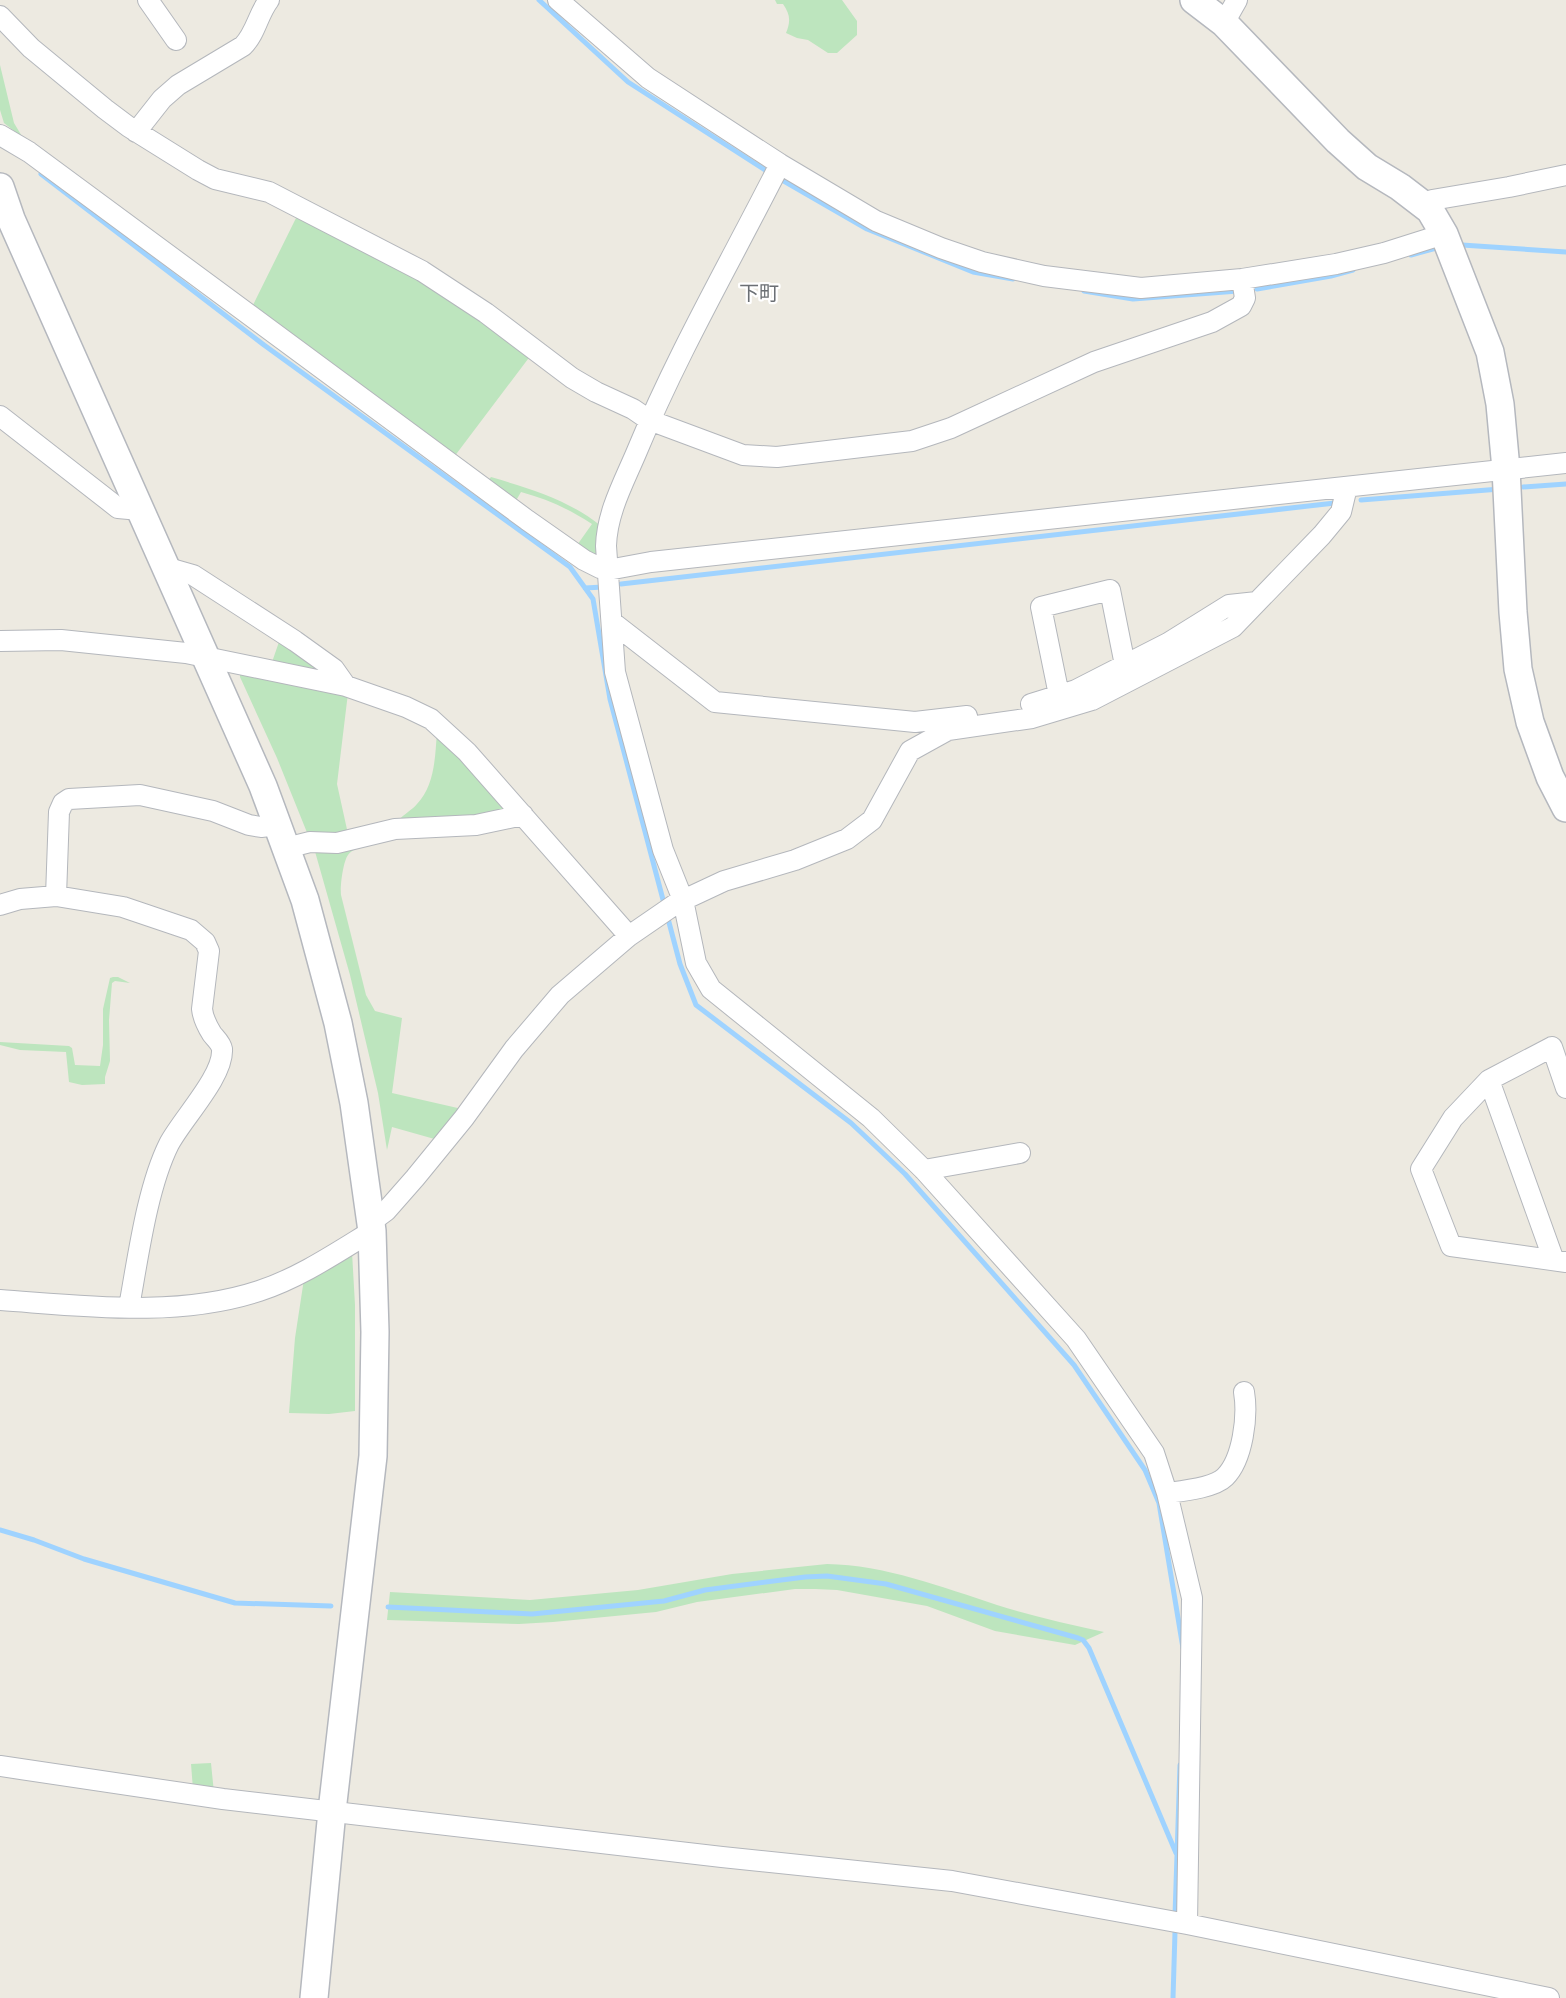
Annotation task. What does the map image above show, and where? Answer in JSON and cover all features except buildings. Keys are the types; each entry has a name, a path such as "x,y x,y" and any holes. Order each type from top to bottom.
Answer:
{"street":[{"path":"148,0 176,40"},
{"path":"136,132 162,99 178,86 223,56 243,46 250,38 269,0"},
{"path":"558,0 648,78 780,164 876,221 940,248 982,262 1044,276 1141,288 1242,279 1336,264 1384,253 1444,234"},
{"path":"1194,0 1230,12 1338,141 1367,167 1400,187 1430,210 1444,234 1490,352 1500,404 1506,469 1518,669 1530,722 1550,777 1566,808"},
{"path":"0,16 31,48 69,81 136,132 198,170 215,179 277,196 422,271 486,314 572,378 596,392 633,409 649,420 743,455 777,457 912,441 951,428 1094,362 1212,322 1241,306 1245,298 1242,279"},
{"path":"0,135 29,152 102,205 527,520 584,560 608,570 651,562 1566,463"},
{"path":"780,164 649,420 615,503 607,531 615,672 696,963 711,989 872,1118 924,1170 1076,1339 1154,1453 1167,1493 1192,1598 1187,1924"},
{"path":"1423,205 1431,200 1566,175"},
{"path":"0,187 11,219 263,786 305,900 338,1023 354,1103 371,1227 375,1332 373,1456 332,1811 314,1998"},
{"path":"0,416 118,508 140,510"},
{"path":"0,1299 129,1307 176,1307 232,1299 259,1291 308,1269 371,1227 387,1211 464,1118 514,1049 552,1004 629,936 680,901 724,881 795,860 847,839 872,820 910,751 948,730 1032,718 1092,700 1233,627 1341,512 1347,488"},
{"path":"165,567 193,575 295,641 334,669 346,686"},
{"path":"1059,695 1041,607 1110,590 1125,665"},
{"path":"612,622 715,702 915,722 1016,709 1076,690 1168,643 1229,605 1257,602"},
{"path":"0,641 94,642 186,653 205,659 346,686 386,699 431,719 467,752 629,936"},
{"path":"56,896 59,812 63,803 69,799 140,795 213,812 282,837 323,843 344,842 395,829 476,825 523,815"},
{"path":"0,905 20,899 56,896 123,907 191,930 200,936 208,951 203,1018 220,1042 222,1049 204,1093 175,1133 162,1162 150,1203 129,1307"},
{"path":"1488,1080 1559,1260 1451,1246 1421,1169 1453,1118 1488,1080 1552,1047 1566,1088"},
{"path":"924,1170 1020,1153"},
{"path":"1167,1493 1203,1487 1224,1478 1238,1458 1247,1409 1244,1392"},
{"path":"0,1766 223,1799 722,1857 952,1881 1187,1924 1549,1998"}],"green space":[{"path":"775,0 842,0 857,21 857,35 837,53 828,53 808,40 786,33 789,25 788,14 783,4 777,4"},
{"path":"0,65 14,123 23,138 4,123 0,110"},
{"path":"299,212 424,277 531,355 454,457 253,305"},
{"path":"491,477 549,496 589,517 601,526 597,554 593,557 575,548 592,524 558,505 521,492 514,504 486,483"},
{"path":"280,639 326,675 271,665"},
{"path":"240,674 348,693 337,784 348,834 308,835"},
{"path":"437,732 508,808 501,814 399,820 417,804 431,779"},
{"path":"487,832 390,839 357,848 348,855 345,863 341,880 341,895 366,995 375,1011 402,1018 392,1093 462,1109 438,1140 392,1127 387,1150 378,1093 350,975 314,848 378,838"},
{"path":"110,978 130,983 115,981 112,983 109,1020 110,1061 105,1084 82,1085 69,1082 66,1052 20,1050 0,1045 0,1042 69,1046 72,1048 75,1065 100,1066 103,1045 103,1009"},
{"path":"352,1252 355,1305 355,1411 329,1414 289,1413 295,1338 304,1279"},
{"path":"827,1564 849,1565 892,1573 1023,1613 1104,1632 1075,1645 995,1631 927,1606 837,1590 815,1589 795,1589 697,1602 656,1612 553,1622 519,1624 387,1620 390,1592 530,1600 638,1590 732,1574"},
{"path":"211,1763 214,1793 193,1789 191,1764"}],"waterway":[{"path":"539,0 628,82 765,170"},
{"path":"41,174 264,345 570,567 593,599 610,699 680,964 696,1005 851,1123 905,1174 1074,1365 1145,1470 1159,1503 1183,1648"},
{"path":"782,180 867,229 973,272 1013,279"},
{"path":"1462,245 1566,252"},
{"path":"1411,255 1440,247"},
{"path":"1257,289 1353,270"},
{"path":"1084,291 1133,299 1238,291"},
{"path":"1523,487 1566,484"},
{"path":"1361,500 1500,489"},
{"path":"621,584 1335,503"},
{"path":"585,588 603,587"},
{"path":"0,1530 84,1559 235,1603 331,1606"},
{"path":"388,1607 532,1614 664,1601 705,1590 827,1576 886,1584 1078,1638 1083,1640 1089,1648 1176,1853"},
{"path":"1175,1915 1180,1765"},
{"path":"1173,1998 1175,1932"}],"district":[{"name":"下町","path":"759,293"}]}
